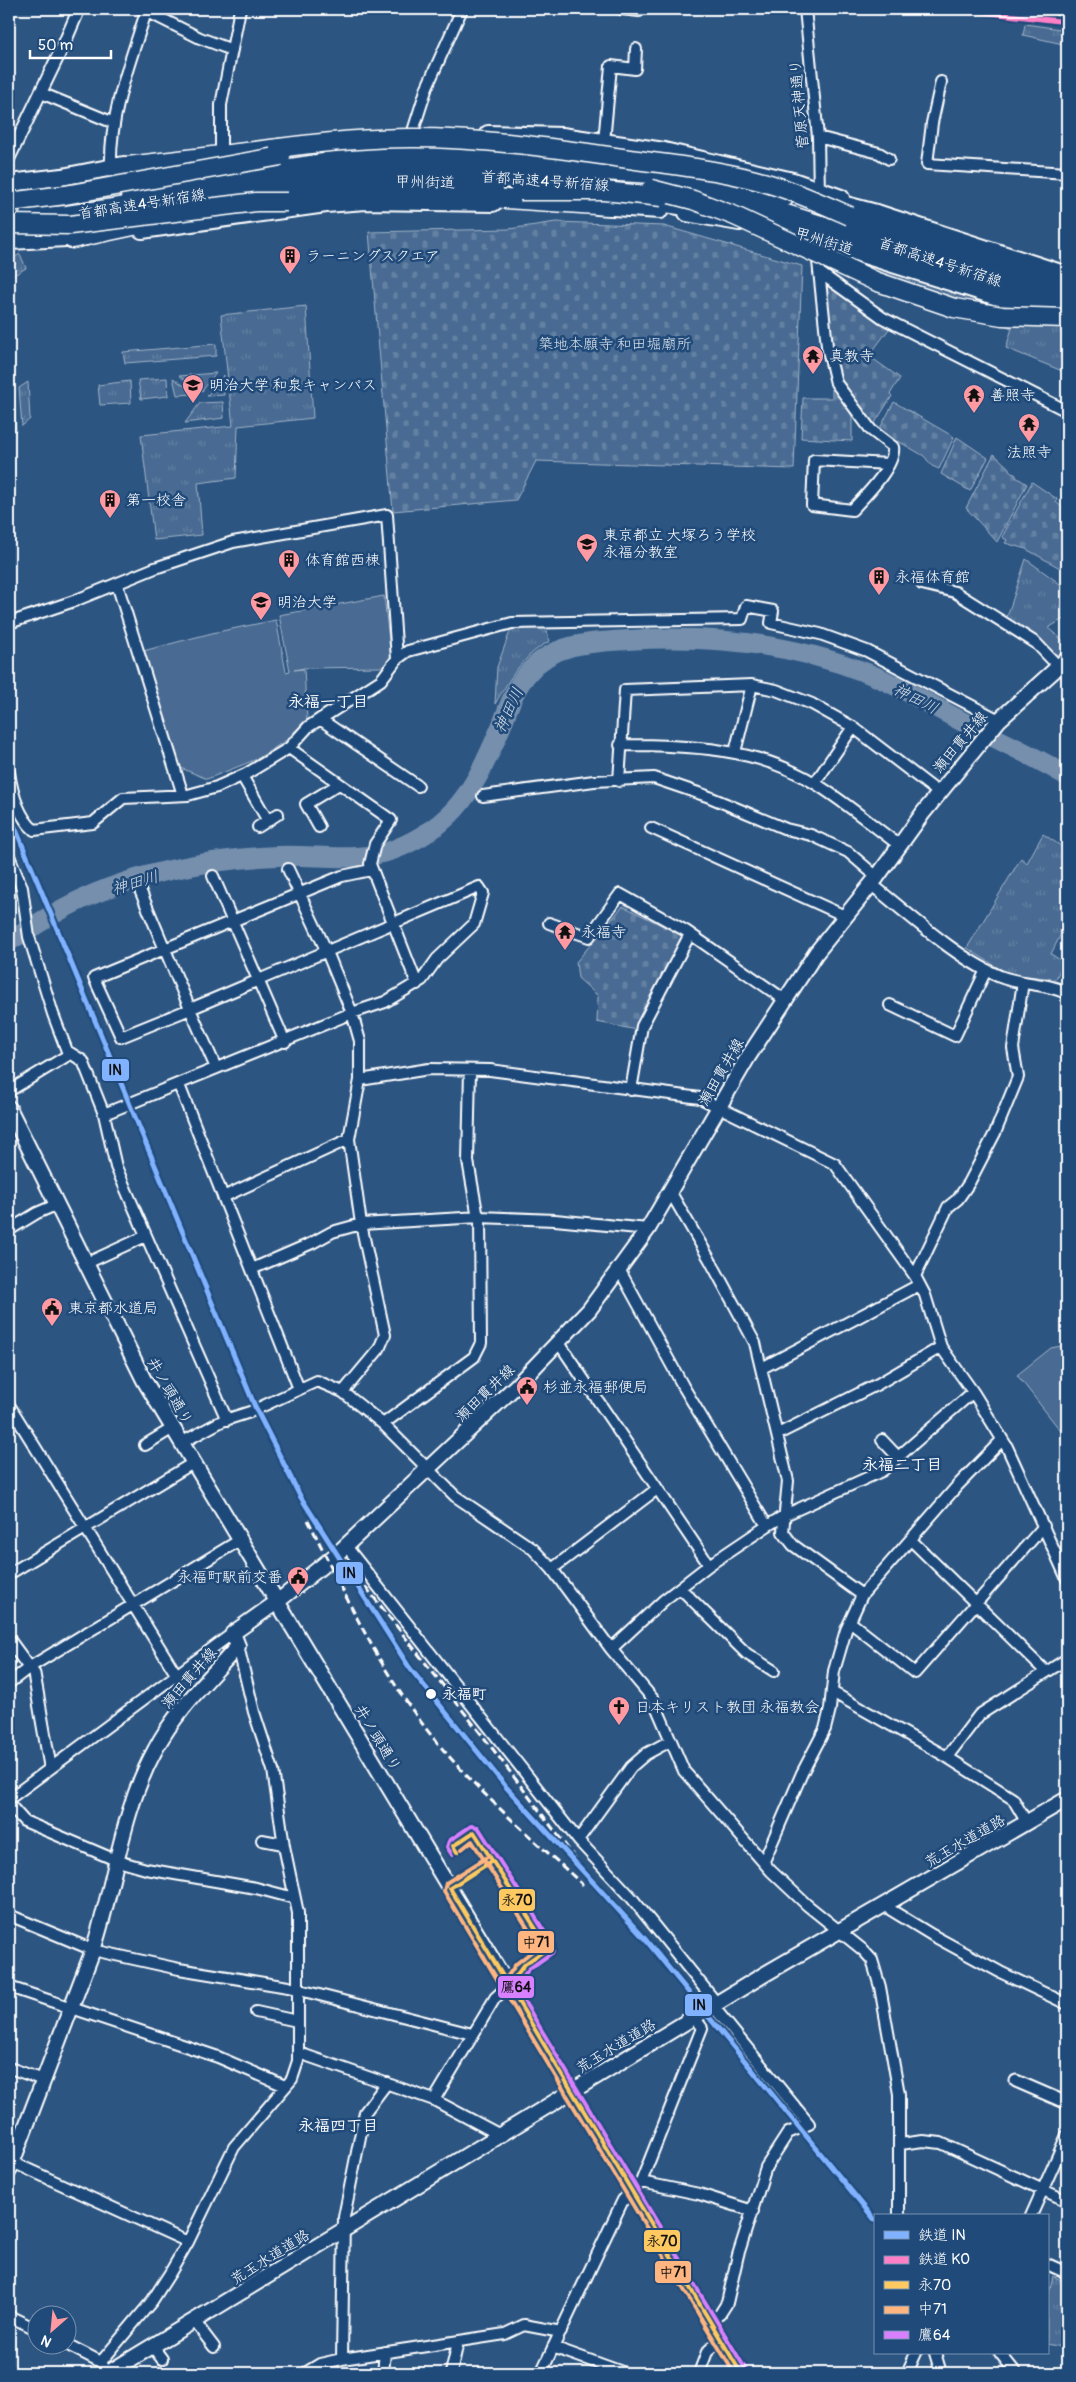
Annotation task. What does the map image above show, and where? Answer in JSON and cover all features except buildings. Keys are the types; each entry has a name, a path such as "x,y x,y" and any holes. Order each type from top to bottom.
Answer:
{"highway":[{"path":"9,183 62,177 221,149 333,134 413,131 562,136 604,142 722,164 819,193"},
{"path":"111,168 363,139 413,138 485,142 566,150 698,169 744,178 776,186 850,216"},
{"path":"9,202 65,195 322,150 410,146 604,149 722,164"},
{"name":"甲州街道","path":"9,193 64,189 216,171 321,155 405,151 607,162 698,172 819,193 1067,275"},
{"name":"首都高速4号新宿線","path":"9,202 82,198 324,163 405,159 652,174 701,179 787,197 1067,287"},
{"name":"首都高速4号新宿線","path":"9,217 67,215 285,182 364,174 446,174 651,189 694,194 783,213 1067,303"},
{"name":"甲州街道","path":"9,231 70,227 287,190 366,182 407,181 520,187 672,204 747,219 1067,318"},
{"path":"72,239 286,195 325,189 409,186 651,194 692,203 736,216"},
{"path":"651,189 693,200 736,216 875,282 954,308 1002,316 1067,318"},
{"path":"9,224 70,224 256,202 287,202 366,194 446,195 680,212 819,240"},
{"path":"9,241 72,239 366,201 611,206"}],"main road":[{"name":"瀬田貫井線","path":"10,2166 93,1950 118,1861 123,1829 154,1750 170,1724 235,1640 277,1602 346,1546 559,1343 589,1310 648,1229 671,1193 748,1057 816,953 874,881 939,793 981,742 996,725 1063,662"},
{"name":"井ノ頭通り","path":"9,1108 144,1380 572,2091 636,2186 710,2321 741,2373"},
{"name":"荒玉水道道路","path":"105,2369 153,2347 714,2005 1067,1799"}],"street":[{"path":"9,158 79,9"},
{"path":"221,149 221,105 240,9"},
{"path":"413,131 427,86 462,9"},
{"path":"621,9 639,11"},
{"name":"菅原天神通り","path":"805,9 818,137 819,193"},
{"path":"1058,9 1067,10"},
{"path":"111,168 114,123 122,88 145,10 200,38 232,50"},
{"path":"604,142 611,66 635,69 636,49"},
{"path":"941,82 932,122 927,164 1067,173"},
{"path":"41,93 114,123"},
{"path":"818,137 879,153 890,159"},
{"path":"819,240 817,257 827,346 836,383 871,430 893,447 889,464 852,510 812,505 814,460 889,464"},
{"path":"819,272 883,318 1067,411"},
{"path":"9,623 74,601 155,568 233,542 387,515 397,659"},
{"path":"117,584 183,796"},
{"path":"922,584 955,592 1063,662"},
{"path":"9,772 18,806 26,823 34,830 93,823 123,798 183,796 207,791 242,776 288,748 308,726 381,680 397,659 408,652 512,623 742,618 746,606 773,611 771,623 820,634 867,652 996,725"},
{"path":"735,752 752,685"},
{"path":"619,781 625,690 752,685 776,690 812,704 854,727 939,793"},
{"path":"320,719 418,786"},
{"path":"815,783 854,727"},
{"path":"620,745 659,745 735,752 775,765 815,783 899,845"},
{"path":"288,748 391,820 374,847 371,867 417,984"},
{"path":"242,776 268,821"},
{"path":"483,796 594,781 654,778 675,784 786,829 820,839 848,852 874,881 928,930 986,970 1004,978 1056,987 1067,993"},
{"path":"319,827 306,804 338,784"},
{"path":"258,827 278,814"},
{"path":"651,828 846,916"},
{"path":"9,856 22,888 26,922 53,1014 70,1054 83,1061 104,1114 116,1168 226,1420"},
{"path":"104,1114 285,1042 352,1013 385,1002 422,980 438,960 474,924 483,893 479,887 120,1037 94,978 342,876 371,867"},
{"path":"288,869 352,1013 360,1041 360,1080 349,1139 361,1224 385,1335 379,1349 343,1392"},
{"path":"213,876 285,1042"},
{"path":"140,890 216,1068"},
{"path":"549,923 589,936 620,894 690,934 785,1000"},
{"path":"631,1090 642,1026 690,934"},
{"path":"890,1004 955,1036 986,970"},
{"path":"762,1368 917,1280 948,1207 958,1199 969,1183 995,1133 1018,1077 1013,1048 1023,982"},
{"path":"9,1091 70,1054"},
{"path":"360,1080 414,1076 429,1069 490,1070 700,1098 720,1106 835,1164 917,1280 925,1295 941,1347 973,1392 1002,1440 1044,1526 1067,1579"},
{"path":"383,1424 474,1357 481,1343 480,1217 477,1212 468,1161 470,1070"},
{"path":"179,1085 299,1389"},
{"path":"223,1197 349,1139"},
{"path":"671,1193 755,1343 788,1481 783,1532 787,1539 862,1595"},
{"path":"9,1230 37,1213 58,1204"},
{"path":"252,1268 312,1243 332,1232 361,1224 480,1217 555,1220 648,1229"},
{"path":"87,1263 146,1236"},
{"path":"618,1269 684,1386 767,1526"},
{"path":"559,1343 709,1565"},
{"path":"778,1434 878,1384 941,1347"},
{"path":"181,1443 226,1420 250,1412 316,1381 343,1392 383,1424 455,1496 533,1549 552,1569 611,1649 653,1699 684,1771 764,1861 807,1905 840,1930 872,1960 880,1988 899,2094 899,2214"},
{"path":"611,1649 709,1565 767,1526 785,1515 882,1472 973,1392"},
{"path":"9,1405 176,1674"},
{"path":"145,1445 173,1428"},
{"path":"882,1440 898,1457"},
{"path":"764,1861 802,1773 825,1729 830,1709 834,1671 850,1622 862,1595 958,1485 1002,1440"},
{"path":"9,1574 193,1463"},
{"path":"552,1569 657,1489"},
{"path":"850,1622 915,1673 1044,1526"},
{"path":"9,1684 30,1668 240,1540"},
{"path":"910,1540 1046,1672"},
{"path":"346,1546 578,1840 669,1943 714,2000 714,2005 809,2124 788,2133 766,2167 738,2255 727,2303 720,2314 710,2321"},
{"path":"680,1588 747,1654 774,1671"},
{"path":"9,1640 34,1674 50,1766"},
{"path":"9,1799 50,1766 176,1674 235,1640 254,1712 274,1770 283,1844 298,1913 298,2061 292,2078 234,2147 188,2242 152,2301 105,2369 78,2352"},
{"path":"947,1757 979,1715 1067,1659"},
{"path":"832,1692 947,1757 1013,1799 1027,1823"},
{"path":"578,1840 631,1767 646,1754 670,1742"},
{"path":"9,1804 24,1821 118,1861 146,1869 256,1888 294,1898"},
{"path":"262,1840 283,1844"},
{"path":"888,1902 891,1910 932,1935 1000,1972 1067,2004"},
{"path":"9,1915 93,1950 179,1969 297,1990 472,2034"},
{"path":"9,1986 218,2057 285,2086"},
{"path":"434,2100 495,1998 508,1986"},
{"path":"256,2012 297,2021"},
{"path":"540,2373 623,2200 636,2186 702,2028 694,2017"},
{"path":"298,2053 434,2100 500,2134"},
{"path":"13,2058 10,2070 43,2080"},
{"path":"1016,2081 1067,2103"},
{"path":"342,2359 344,2217 365,2112 387,2083"},
{"path":"1032,2214 1067,2136"},
{"path":"900,2144 924,2141 941,2143 1067,2201"},
{"path":"10,2166 188,2242"},
{"path":"636,2186 699,2194 753,2211"},
{"path":"1048,2264 1067,2273"},
{"path":"9,2316 28,2325"},
{"path":"195,2322 214,2347"},
{"path":"305,2373 320,2364 342,2359 505,2334 524,2324 561,2332"},
{"path":"700,2373 707,2352 721,2340"},
{"path":"451,2373 458,2342"},
{"path":"153,2347 162,2359"},
{"path":"553,2348 625,2373"},
{"path":"383,2373 384,2352"},
{"path":"907,2373 916,2354"},
{"path":"935,2354 941,2373"},
{"path":"1001,2354 1016,2373"}],"green space":[{"path":"1025,24 1067,30 1067,45 1023,35"},
{"name":"築地本願寺 和田堀廟所","path":"556,222 664,226 802,266 794,469 536,461 516,500 393,511 369,232 509,229"},
{"path":"20,254 26,268 9,278 9,261"},
{"path":"842,256 1067,330 1067,373 1006,348 1012,328 820,263"},
{"path":"823,282 889,329 869,356 900,378 890,394 892,396 873,426 839,380"},
{"path":"306,306 313,418 238,426 236,478 198,483 202,535 154,540 141,435 233,426 221,315"},
{"path":"216,344 216,356 125,363 123,352"},
{"path":"216,373 202,391 179,376"},
{"path":"224,375 224,395 207,396"},
{"path":"167,378 168,396 141,399 138,380"},
{"path":"173,378 196,394 177,395"},
{"path":"130,381 131,403 100,405 98,385"},
{"path":"28,382 30,419 22,426 19,388"},
{"path":"832,388 836,388 852,416 852,441 801,438 803,398 832,398"},
{"path":"14,392 16,431 11,431 9,395"},
{"path":"223,402 224,418 185,423 200,403"},
{"path":"894,402 954,437 939,469 932,466 924,456 898,441 895,444 879,430"},
{"path":"957,437 988,458 970,491 941,474"},
{"path":"994,454 1016,477 1027,484 997,542 966,508"},
{"path":"1032,482 1057,499 1056,502 1065,510 1063,513 1067,516 1067,554 1060,568 1026,549 1005,543 1007,540 1002,537"},
{"path":"1026,559 1067,589 1067,617 1048,628 1067,644 1067,650 1060,656 1006,620"},
{"path":"384,596 391,658 382,667 304,668 294,670 304,669 307,720 285,741 257,759 207,779 181,768 143,651 212,633 276,620 286,672 290,671 279,615"},
{"path":"512,626 544,626 550,641 532,653 518,668 495,704 497,667"},
{"path":"1043,834 1067,850 1067,922 1051,954 1063,962 1056,979 1008,974 967,948 1021,858 1027,863"},
{"path":"623,906 683,936 641,1016 637,1030 597,1022 598,996 578,978 576,962"},
{"path":"1067,1345 1067,1439 1017,1375 1051,1348"},
{"path":"1053,2276 1067,2283 1067,2348 1048,2344 1048,2297"}],"waterway":[{"name":"神田川","path":"9,941 72,904 96,893 146,876 225,860 278,856 365,856 393,850 415,840 433,829 448,816 472,786 492,748 515,692 528,673 549,655 587,643 658,639 719,640 749,643 809,654 867,673 892,684 1067,776"}],"railway":[{"path":"308,1520 372,1646 418,1718 455,1764 583,1885"},
{"path":"321,1530 489,1744 591,1879"}],"rail line":[{"name":"KO","path":"957,9 1067,22"},
{"name":"IN","path":"9,813 256,1409 300,1496 409,1667 507,1788 645,1939 874,2219"}],"transit line":[{"name":"鷹64","path":"452,1855 447,1847 449,1841 471,1826 478,1827 553,1945 553,1952 529,1969 515,1986 746,2370"},
{"name":"永70","path":"457,1852 453,1846 474,1832 548,1948 525,1964 508,1986"},
{"name":"中71","path":"462,1849 472,1841 539,1946 516,1964 503,1983"},
{"name":"中71","path":"489,1856 446,1883 444,1891 734,2373"},
{"name":"永70","path":"492,1861 450,1888 741,2373"}],"place":[{"name":"ラーニングスクエア","path":"290,275"},
{"name":"真教寺","path":"813,375"},
{"name":"明治大学 和泉キャンパス","path":"193,404"},
{"name":"善照寺","path":"974,414"},
{"name":"法照寺","path":"1029,443"},
{"name":"第一校舎","path":"110,519"},
{"name":"東京都立 大塚ろう学校 永福分教室","path":"587,563"},
{"name":"体育館西棟","path":"289,579"},
{"name":"永福体育館","path":"879,596"},
{"name":"明治大学","path":"261,621"},
{"name":"永福寺","path":"565,951"},
{"name":"東京都水道局","path":"52,1327"},
{"name":"杉並永福郵便局","path":"527,1406"},
{"name":"永福町駅前交番","path":"298,1596"},
{"name":"永福町","path":"431,1694"},
{"name":"日本キリスト教団 永福教会","path":"619,1726"}],"district":[{"name":"永福一丁目","path":"328,701"},
{"name":"永福二丁目","path":"902,1464"},
{"name":"永福四丁目","path":"338,2125"}]}
